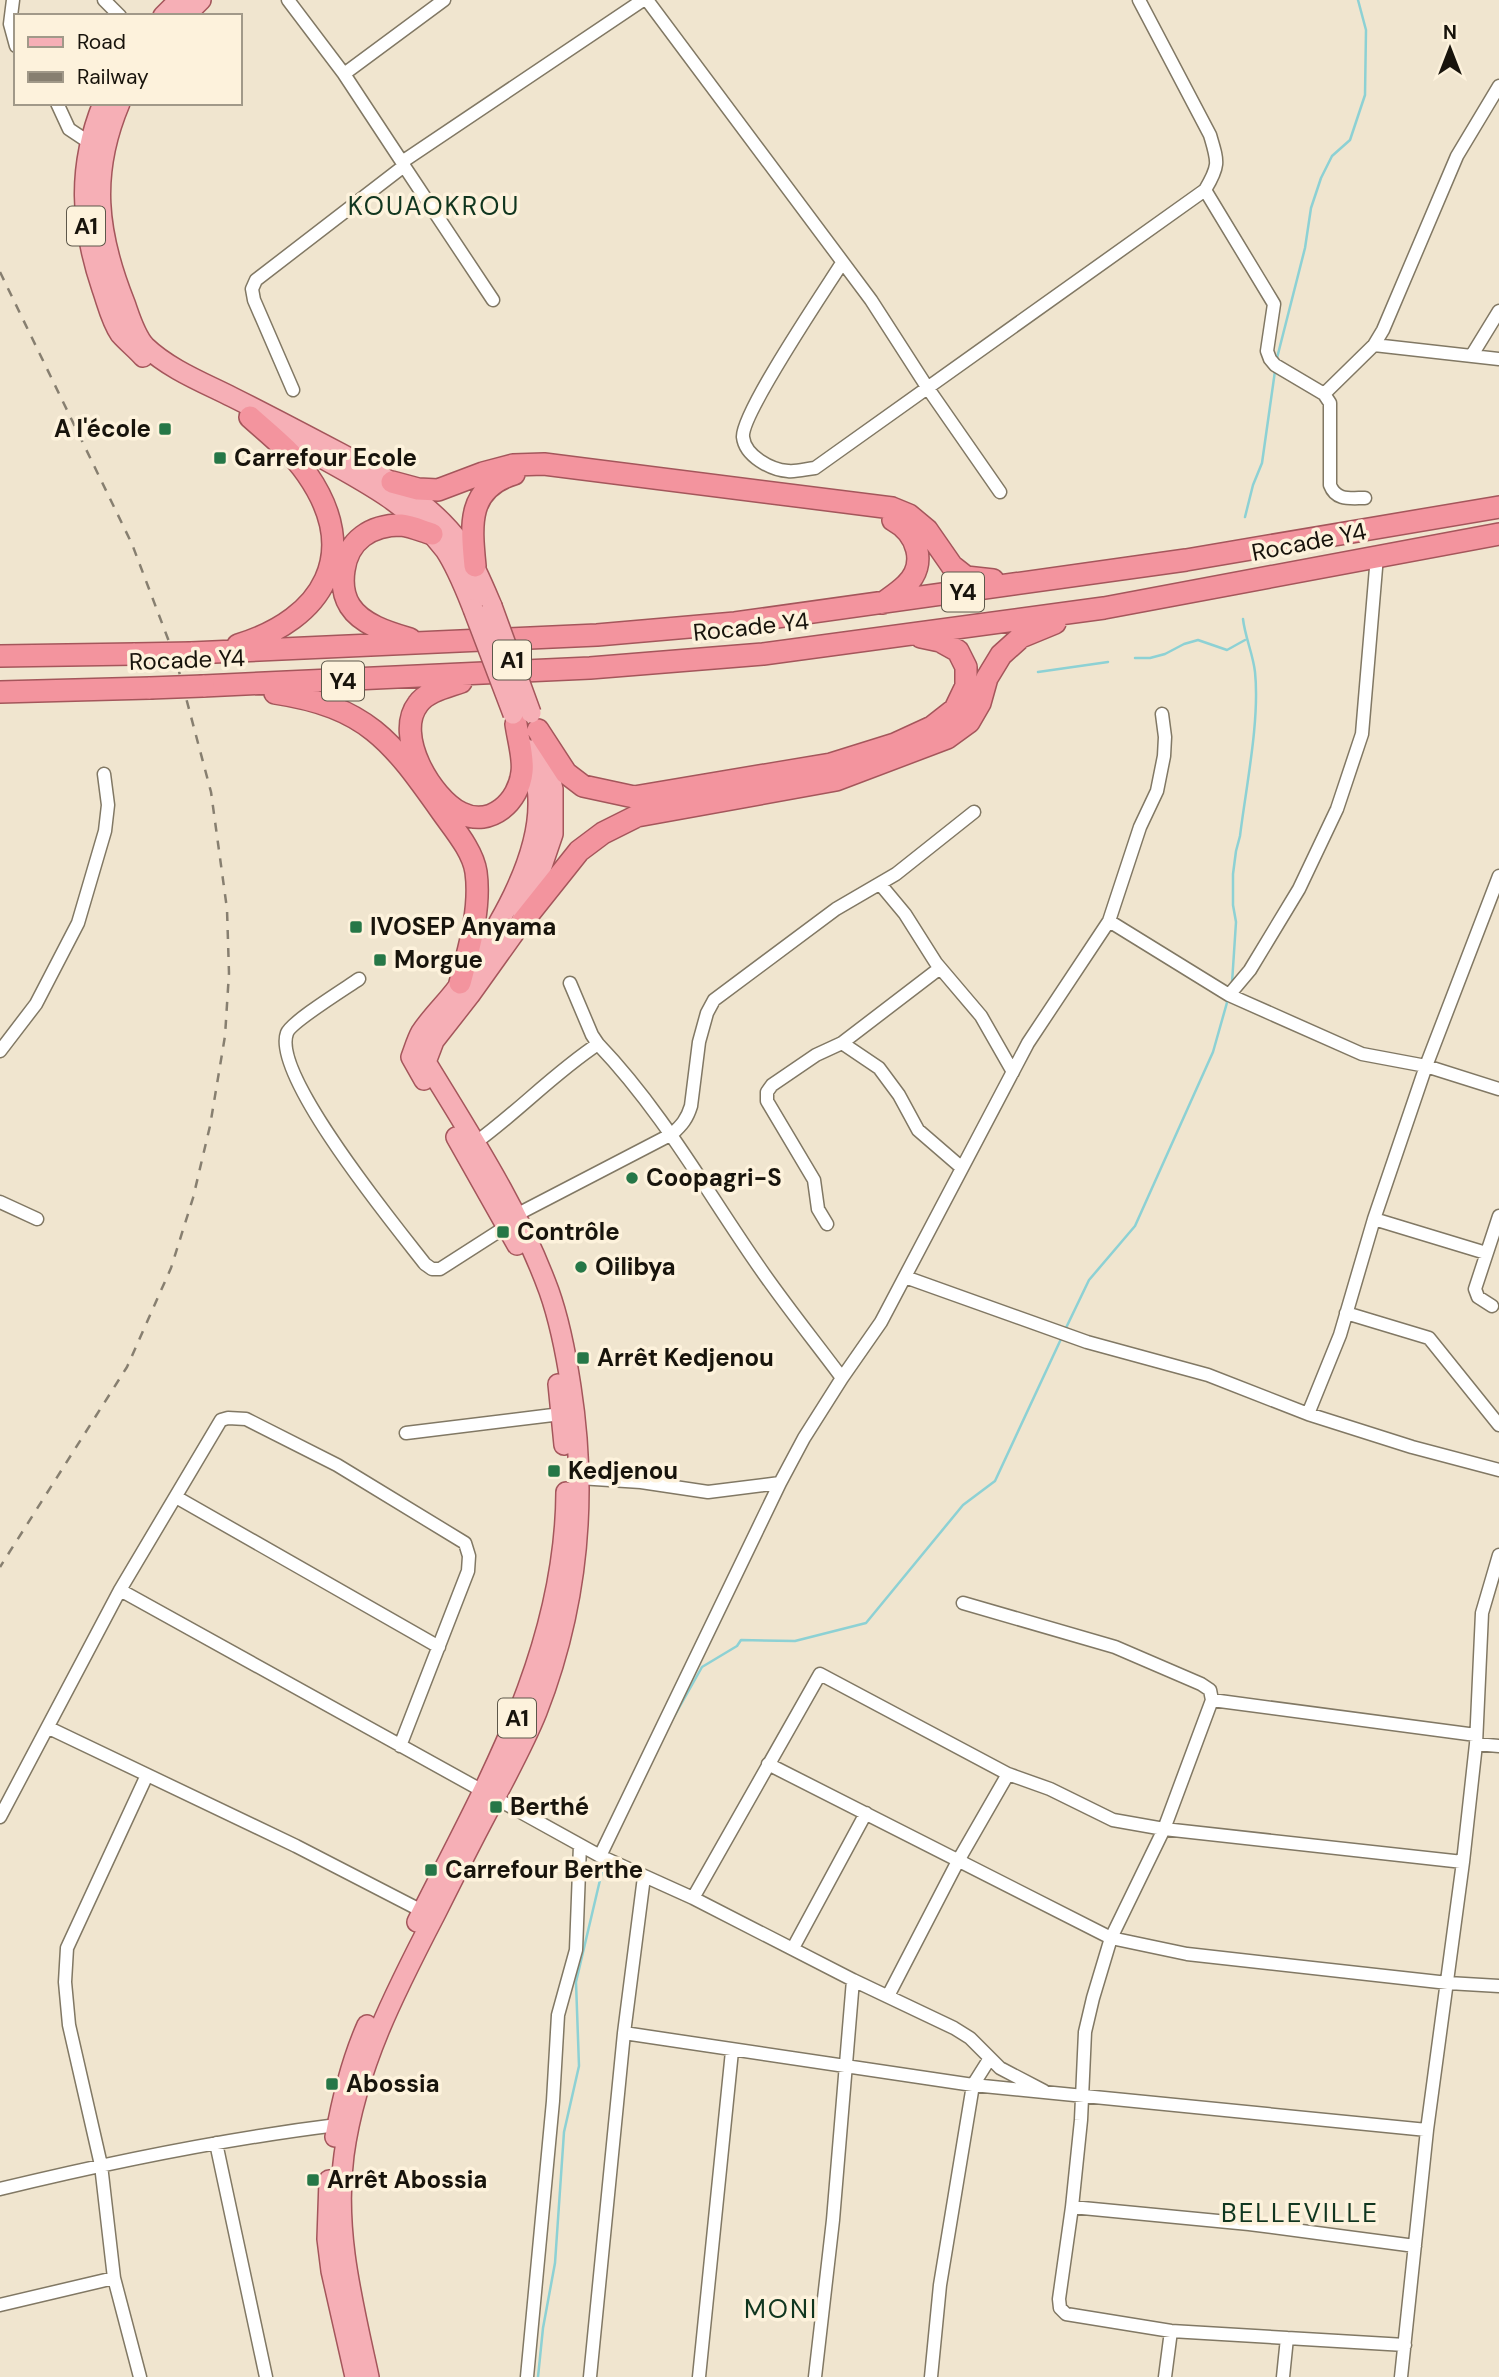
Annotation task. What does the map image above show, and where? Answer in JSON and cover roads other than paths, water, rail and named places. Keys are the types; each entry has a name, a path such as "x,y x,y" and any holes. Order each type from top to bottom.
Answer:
{"highway":[{"path":"214,652 256,639 285,625 306,608 323,586 333,560 333,540 326,509 308,475 290,452 250,417"},
{"path":"393,482 438,490 483,473 513,465 534,464 789,494 892,508 909,515 927,530 952,566 966,577 988,580 1082,574"},
{"path":"475,566 473,515 485,490 503,477 520,472 552,472 870,514 890,519 905,527 913,537 918,562 916,571 906,585 882,604"},
{"name":"Rocade Y4","path":"0,656 191,653 422,643 597,635 735,623 1186,560 1499,507"},
{"path":"422,643 388,633 365,621 350,607 342,586 344,566 352,544 367,533 383,527 403,525 432,534"},
{"name":"Rocade Y4","path":"0,692 228,686 483,674 763,654 1104,608 1499,534"},
{"path":"520,925 579,851 603,833 637,816 836,780 947,738 970,722 980,703 987,678 1001,654 1021,637 1054,623 1104,608"},
{"path":"525,720 566,773 583,786 634,797 831,764 895,744 932,727 955,709 966,686 966,667 958,651 940,642 912,635"},
{"path":"483,674 435,692 418,703 411,720 412,749 420,769 441,796 461,813 483,817 500,811 512,801 522,772 525,720"},
{"path":"228,686 303,697 337,708 374,729 404,759 462,840 476,871 476,911 460,983"}],"main road":[{"path":"165,14 179,0"},
{"path":"187,14 201,0"},
{"name":"A1","path":"102,105 90,143 84,174 85,220 96,272 118,331 159,369 250,417 402,506 432,534 483,607"},
{"name":"A1","path":"119,105 104,147 99,176 99,200 107,246 118,286 143,344 180,371 393,482 425,506 449,529 475,566 483,607 553,789 553,834 520,925 434,1041 426,1062 475,1143 549,1292 560,1329 576,1418 579,1478 576,1565 558,1651 537,1714 422,1911 356,2051 331,2154 327,2239 331,2271 355,2377"},
{"name":"A1","path":"369,2377 345,2268 342,2237 344,2155 354,2110 369,2055 388,2007 488,1796 522,1707 540,1656 550,1613 560,1563 566,1510 566,1465 556,1367 539,1300 512,1221 411,1057 421,1032 460,983 499,923 522,877 537,824 538,799 525,720"}],"street":[{"path":"13,0 10,24 14,39"},
{"path":"104,0 118,14"},
{"path":"288,0 344,74 493,300"},
{"path":"344,74 444,0"},
{"path":"293,390 254,300 252,289 263,274 403,164 645,0 871,300 1000,492"},
{"path":"842,262 753,406 743,435 746,447 759,461 787,471 815,468 1205,190 1217,171 1210,135 1139,0"},
{"path":"1324,394 1374,345 1383,330 1457,156 1499,86"},
{"path":"58,105 69,129 90,143"},
{"path":"1205,190 1274,304 1267,351 1270,359 1275,365 1324,394 1330,403 1330,485 1333,493 1341,498 1365,498"},
{"path":"1472,355 1499,311"},
{"path":"1374,345 1499,359"},
{"path":"1229,995 1250,970 1299,889 1337,809 1362,734 1377,556"},
{"path":"600,1856 804,1438 881,1322 1028,1043 1109,920 1140,827 1157,792 1165,737 1161,714"},
{"path":"0,1051 36,1004 78,923 105,831 108,805 104,774"},
{"path":"359,979 296,1023 287,1033 286,1041 293,1070 307,1101 342,1156 425,1264 432,1269 440,1269 512,1221 672,1134 687,1118 699,1042 707,1013 714,1000 836,909 896,874 974,812"},
{"path":"1308,1414 1340,1335 1374,1219 1426,1066 1499,876"},
{"path":"880,884 895,899 940,968 981,1016 1013,1072"},
{"path":"1109,920 1229,995 1362,1054 1426,1066 1499,1089"},
{"path":"827,1224 818,1209 814,1180 767,1101 767,1092 772,1085 816,1055 842,1043 940,968"},
{"path":"570,983 598,1044 672,1134 755,1262 842,1378"},
{"path":"842,1043 879,1068 899,1095 918,1130 962,1168"},
{"path":"475,1143 502,1124 543,1087 598,1044"},
{"path":"0,1202 37,1219"},
{"path":"1492,1306 1478,1297 1475,1289 1499,1216"},
{"path":"1374,1219 1486,1253"},
{"path":"905,1277 1087,1342 1208,1375 1308,1414 1412,1447 1499,1470"},
{"path":"1346,1312 1429,1338 1499,1425"},
{"path":"406,1433 561,1414"},
{"path":"0,1818 120,1590 221,1420 228,1418 246,1419 337,1465 465,1543 470,1556 468,1571 400,1746"},
{"path":"579,1478 641,1482 708,1492 780,1483"},
{"path":"176,1497 439,1647"},
{"path":"1401,2377 1427,2130 1448,1983 1476,1740 1482,1613 1499,1555"},
{"path":"120,1590 600,1856 693,1898 954,2028 970,2038 1010,2074 1044,2091"},
{"path":"963,1603 1115,1647 1202,1684 1210,1690 1212,1700 1164,1829 1111,1938 1093,1998 1085,2032 1072,2207 1060,2308 1066,2314 1171,2331 1405,2345"},
{"path":"693,1898 820,1674 1008,1774 1050,1790 1113,1820 1164,1829 1463,1862"},
{"path":"1212,1700 1476,1740 1499,1746"},
{"path":"49,1728 296,1846 422,1911"},
{"path":"768,1764 1111,1938 1186,1954 1448,1983 1499,1986"},
{"path":"888,1996 958,1861 1008,1774"},
{"path":"140,2377 114,2278 101,2165 68,2025 65,1982 67,1948 147,1775"},
{"path":"793,1948 866,1814"},
{"path":"527,2377 556,2031 561,1999 576,1950 580,1845"},
{"path":"590,2377 624,2033 644,1877"},
{"path":"815,2377 833,2220 853,1980"},
{"path":"624,2033 973,2085 1427,2130"},
{"path":"699,2377 732,2051"},
{"path":"931,2377 940,2285 973,2085 990,2058"},
{"path":"0,2189 101,2165 337,2124"},
{"path":"216,2143 266,2377"},
{"path":"1072,2207 1249,2224 1415,2246"},
{"path":"0,2305 114,2278"},
{"path":"1165,2377 1171,2331"},
{"path":"1283,2377 1287,2338"}],"waterway":[{"path":"1277,358 1305,248 1311,208 1321,178 1332,156 1350,140 1365,95 1366,30 1358,0"},
{"path":"1245,517 1262,463 1275,371"},
{"path":"1232,983 1236,922 1233,874 1256,711 1255,672 1243,619"},
{"path":"1135,658 1165,654 1198,640 1227,650 1245,640"},
{"path":"1038,672 1108,662"},
{"path":"1065,1330 1089,1280 1135,1226 1213,1052 1228,999"},
{"path":"671,1722 702,1667 737,1646 741,1640 795,1641 866,1623 963,1505 995,1481 1061,1339"},
{"path":"538,2377 543,2328 555,2263 564,2132 579,2066 576,1982 604,1863"}],"railway":[{"path":"0,272 132,544 176,660 211,792 227,909 229,973 225,1036 210,1126 193,1198 171,1268 127,1367 0,1567"}],"place":[{"name":"A l'école","path":"165,429"},
{"name":"Carrefour Ecole","path":"220,458"},
{"name":"IVOSEP Anyama","path":"356,927"},
{"name":"Morgue","path":"380,960"},
{"name":"Coopagri-S","path":"632,1178"},
{"name":"Contrôle","path":"503,1232"},
{"name":"Oilibya","path":"581,1267"},
{"name":"Arrêt Kedjenou","path":"583,1358"},
{"name":"Kedjenou","path":"554,1471"},
{"name":"Berthé","path":"496,1807"},
{"name":"Carrefour Berthe","path":"431,1870"},
{"name":"Abossia","path":"332,2084"},
{"name":"Arrêt Abossia","path":"313,2180"}],"district":[{"name":"KOUAOKROU","path":"434,206"},
{"name":"BELLEVILLE","path":"1300,2213"},
{"name":"MONI","path":"781,2309"}]}
